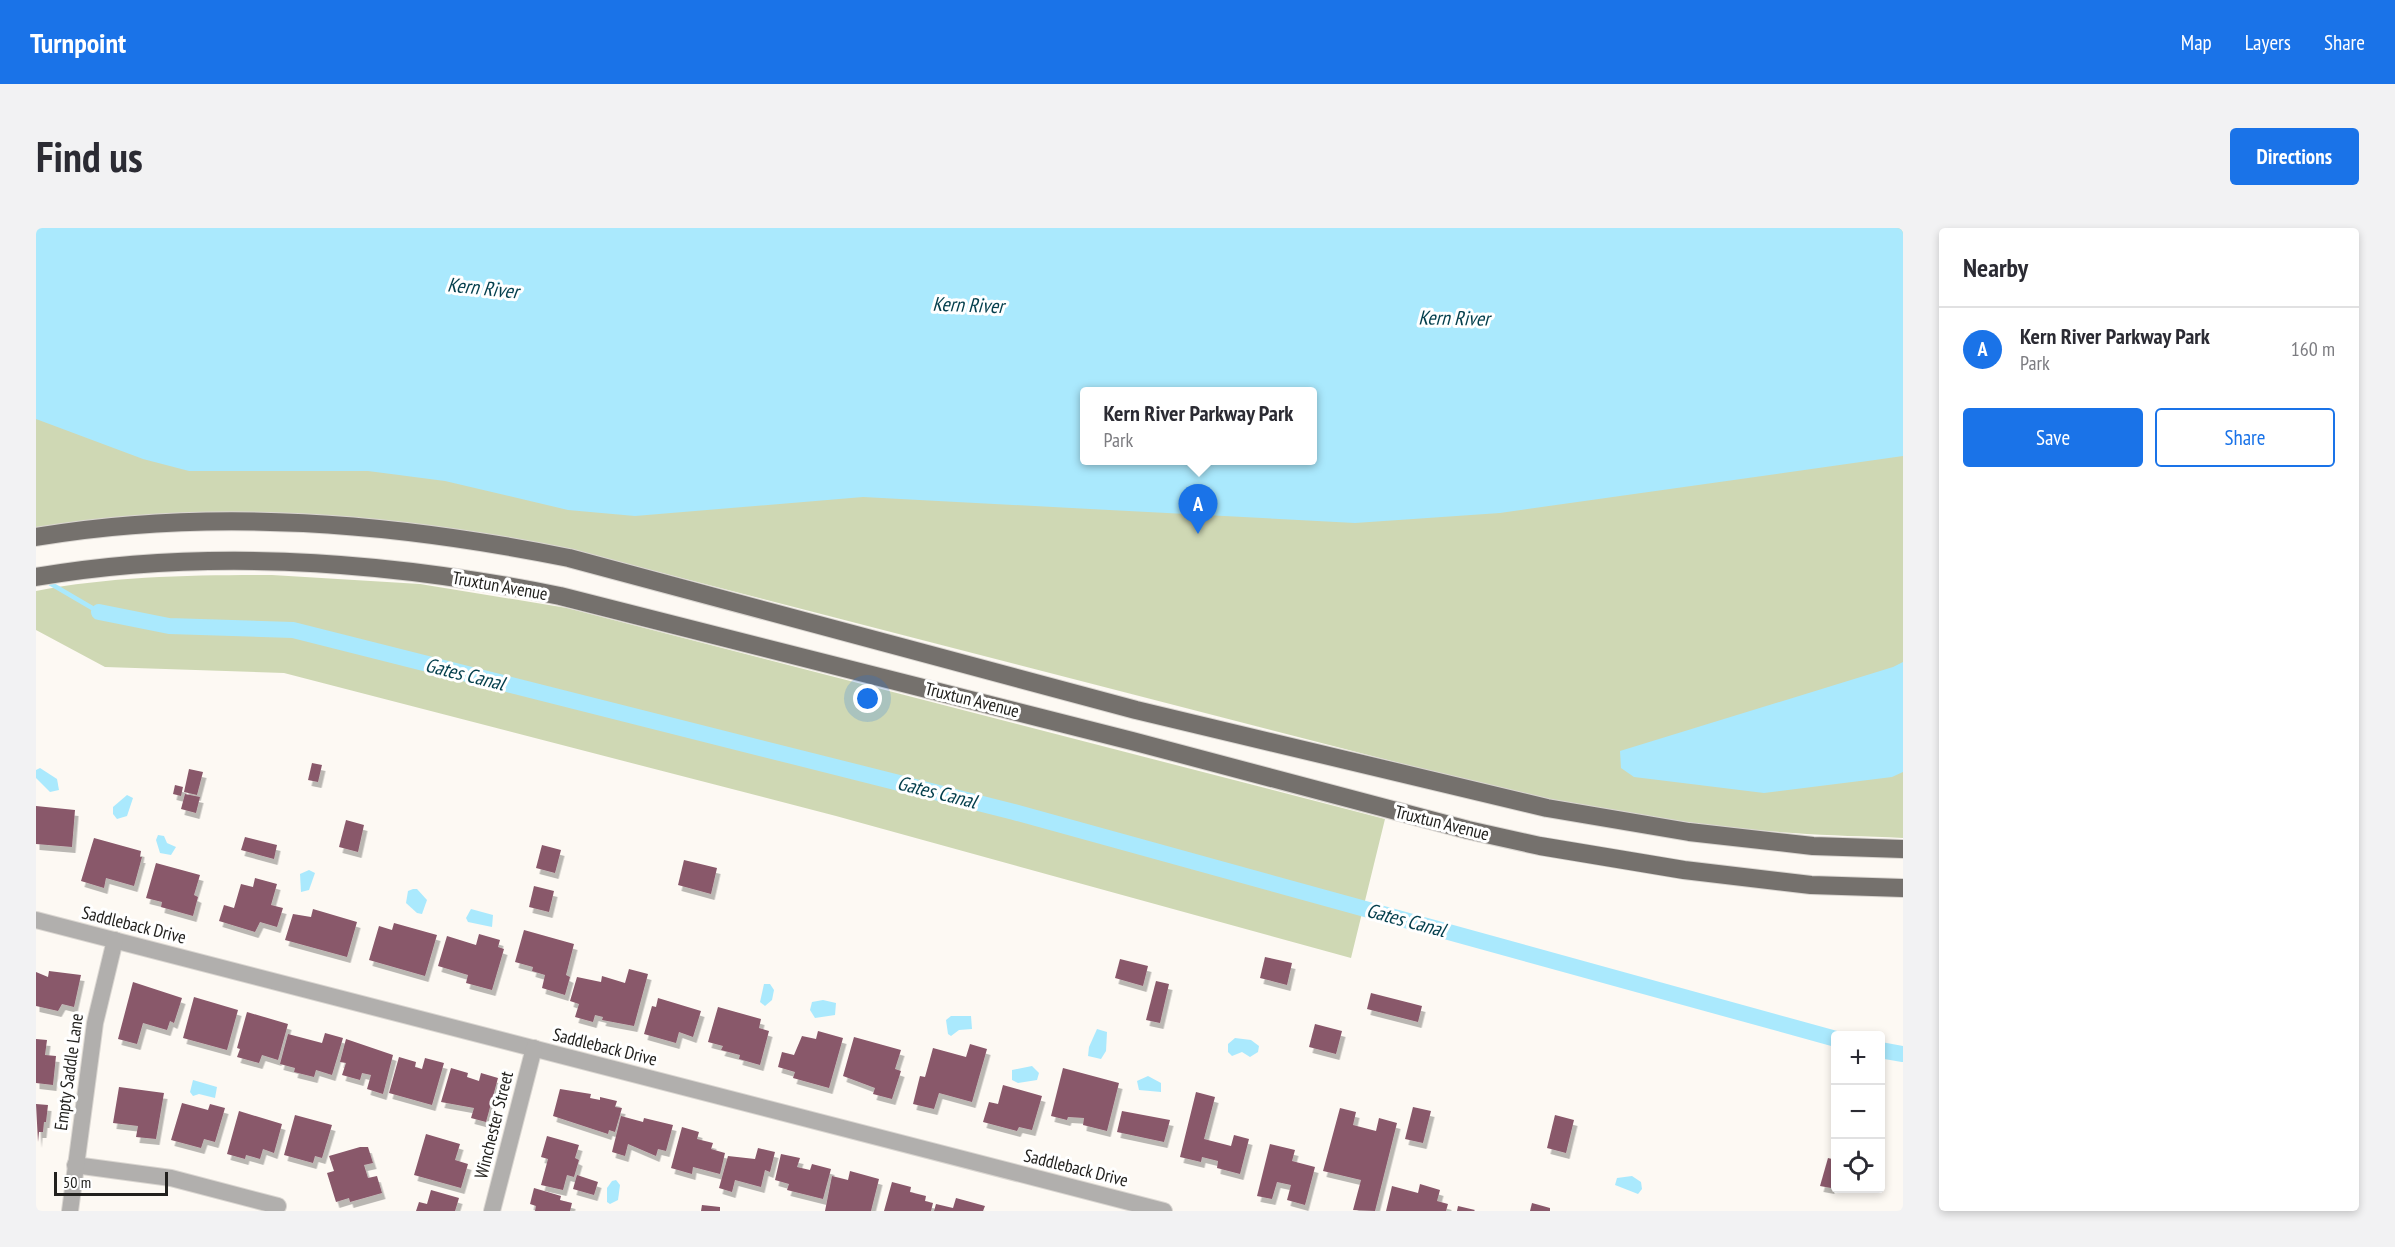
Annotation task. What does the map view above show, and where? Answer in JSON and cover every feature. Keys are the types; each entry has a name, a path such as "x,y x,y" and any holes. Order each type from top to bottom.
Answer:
{"main road":[{"name":"Truxtun Avenue","path":"36,537 195,522 272,522 347,525 495,543 569,558 1136,710 1547,808 1630,823 1813,846 1903,849"},
{"name":"Truxtun Avenue","path":"36,577 137,564 271,561 344,564 489,582 560,596 1131,741 1468,830 1540,846 1684,870 1800,884 1903,888"}],"street":[{"name":"Saddleback Drive","path":"36,920 1164,1211"},
{"name":"Empty Saddle Lane","path":"70,1211 95,1023 115,940"},
{"name":"Winchester Street","path":"492,1211 534,1048"},
{"path":"75,1166 171,1178 278,1206"}],"green space":[{"path":"320,228 1903,228 1903,838 1721,827 1614,811 1508,791 577,551 510,538 443,527 308,515 172,515 36,528 36,256"},
{"path":"272,575 420,584 567,608 1385,819 1351,958 836,816 284,673 105,667 36,630 36,591 124,579"}],"water":[{"name":"Kern River","path":"36,228 1903,228 1903,456 1500,513 1355,523 863,497 635,516 568,510 445,481 368,471 189,471 143,459 36,419"},
{"path":"1903,662 1903,772 1892,777 1764,793 1634,777 1621,768 1620,751"},
{"path":"40,768 57,779 59,790 50,792 36,778 36,770"},
{"path":"127,795 133,798 127,816 117,819 113,814 113,807"},
{"path":"158,835 164,836 167,843 176,847 171,855 160,853 156,840"},
{"path":"309,870 315,873 309,890 301,892 300,874"},
{"path":"417,889 427,900 422,914 417,913 406,903 408,891"},
{"path":"471,909 493,915 492,927 468,922 466,918"},
{"path":"764,984 770,984 774,990 772,1000 765,1006 760,1002"},
{"path":"823,1000 836,1003 835,1015 815,1018 810,1010 812,1002"},
{"path":"951,1016 971,1016 972,1029 959,1030 951,1036 948,1034 946,1020"},
{"path":"1097,1029 1107,1032 1106,1051 1101,1059 1088,1056 1089,1047"},
{"path":"1235,1038 1251,1040 1259,1046 1258,1052 1250,1057 1242,1052 1232,1056 1228,1052 1228,1044"},
{"path":"1032,1066 1039,1073 1037,1080 1018,1083 1012,1080 1012,1070"},
{"path":"1148,1076 1161,1083 1161,1092 1139,1090 1137,1081"},
{"path":"193,1080 217,1087 215,1098 199,1094 193,1096 190,1092"},
{"path":"1632,1176 1641,1182 1642,1189 1638,1194 1615,1185 1617,1178"},
{"path":"616,1180 620,1185 618,1200 610,1204 607,1202 607,1188 612,1181"}],"building":[{"path":"312,763 322,765 318,782 308,780"},
{"path":"189,769 203,772 197,795 184,792"},
{"path":"175,785 183,787 181,796 173,794"},
{"path":"185,794 200,797 196,813 181,809"},
{"path":"36,806 75,810 72,847 36,844"},
{"path":"346,820 364,825 358,852 339,847"},
{"path":"245,837 277,845 274,859 241,850"},
{"path":"94,838 141,851 140,857 142,857 134,886 106,878 104,888 81,881"},
{"path":"542,845 561,850 555,873 536,868"},
{"path":"684,860 717,868 711,894 678,885"},
{"path":"156,863 200,875 194,895 198,897 193,916 161,907 162,902 146,898"},
{"path":"255,878 277,884 271,905 283,908 277,927 260,922 255,932 219,921 224,905 234,908 241,884 253,887"},
{"path":"534,886 554,891 549,912 529,907"},
{"path":"313,909 357,922 347,957 285,940 293,914 311,917"},
{"path":"394,923 437,935 425,976 369,960 379,926 392,930"},
{"path":"524,930 574,944 566,975 570,977 565,995 542,988 545,975 532,971 533,967 515,962"},
{"path":"479,934 500,940 498,947 504,949 492,990 466,983 468,975 438,966 447,936 476,945"},
{"path":"1265,957 1292,963 1287,985 1260,978"},
{"path":"1120,959 1148,966 1143,986 1115,978"},
{"path":"629,969 648,974 634,1026 602,1020 603,1017 595,1015 593,1022 575,1017 579,1004 570,1001 577,977 601,982 602,976 625,983"},
{"path":"49,971 81,975 74,1007 62,1004 58,1011 36,1006 36,972 48,977"},
{"path":"1156,981 1169,984 1160,1023 1146,1020"},
{"path":"133,982 182,998 174,1023 170,1021 167,1030 143,1023 137,1044 118,1039"},
{"path":"1371,993 1422,1006 1418,1022 1367,1009"},
{"path":"194,997 238,1010 227,1050 183,1038"},
{"path":"658,998 701,1011 693,1037 679,1032 676,1043 644,1034 652,1006 656,1007"},
{"path":"718,1007 761,1019 759,1028 769,1031 760,1065 739,1059 740,1055 721,1050 723,1046 708,1042"},
{"path":"247,1012 288,1024 278,1060 262,1055 259,1063 237,1057 240,1049 237,1048"},
{"path":"1315,1024 1342,1031 1336,1054 1309,1047"},
{"path":"818,1031 843,1038 829,1088 793,1078 795,1072 778,1067 782,1052 794,1055 802,1036 816,1039"},
{"path":"325,1033 343,1038 332,1075 316,1070 314,1077 294,1072 295,1068 280,1064 288,1034 322,1043"},
{"path":"854,1037 901,1050 895,1069 901,1071 892,1099 873,1094 875,1088 843,1076"},
{"path":"36,1039 47,1040 45,1055 56,1056 53,1085 36,1083"},
{"path":"346,1039 393,1055 383,1094 367,1089 371,1075 362,1073 360,1080 342,1075 346,1063 340,1062"},
{"path":"970,1044 987,1049 972,1102 939,1093 934,1109 913,1104 920,1076 925,1077 933,1048 966,1057"},
{"path":"399,1057 416,1062 415,1067 422,1069 425,1058 444,1063 432,1105 389,1093"},
{"path":"451,1068 468,1073 467,1077 479,1081 481,1073 498,1078 486,1122 471,1118 474,1108 441,1102"},
{"path":"1063,1068 1119,1083 1107,1131 1083,1125 1084,1118 1068,1117 1067,1120 1051,1116"},
{"path":"1003,1085 1042,1096 1032,1130 1019,1127 1017,1131 983,1122 989,1102 998,1104"},
{"path":"119,1087 164,1093 156,1139 136,1137 138,1126 113,1123"},
{"path":"560,1089 591,1094 590,1098 600,1100 600,1097 617,1101 615,1107 622,1108 615,1132 609,1130 608,1134 553,1116"},
{"path":"1196,1092 1215,1097 1204,1139 1231,1146 1234,1135 1249,1139 1240,1174 1217,1168 1218,1161 1202,1157 1201,1162 1180,1157"},
{"path":"182,1103 208,1110 210,1104 225,1108 215,1142 204,1139 201,1148 171,1140"},
{"path":"36,1104 48,1105 46,1122 44,1122 43,1132 39,1132 38,1142"},
{"path":"1413,1107 1431,1111 1423,1143 1405,1139"},
{"path":"1340,1108 1356,1112 1353,1125 1376,1131 1379,1118 1397,1123 1375,1211 1353,1210 1361,1180 1323,1171"},
{"path":"239,1111 282,1124 274,1153 263,1149 260,1159 246,1155 245,1159 227,1154"},
{"path":"1122,1111 1170,1120 1164,1142 1117,1132"},
{"path":"295,1115 332,1125 322,1158 315,1156 313,1163 284,1155"},
{"path":"1555,1115 1574,1120 1566,1153 1547,1148"},
{"path":"621,1116 643,1122 644,1118 673,1125 666,1151 658,1149 656,1156 628,1144 625,1156 612,1152"},
{"path":"682,1127 699,1132 697,1139 713,1143 711,1149 725,1153 720,1174 693,1167 692,1174 671,1168"},
{"path":"426,1134 460,1144 455,1160 468,1164 461,1188 414,1175"},
{"path":"547,1136 579,1145 575,1158 579,1160 574,1177 567,1175 563,1190 541,1185 548,1159 541,1157"},
{"path":"1270,1144 1295,1150 1292,1161 1315,1167 1305,1205 1287,1200 1291,1185 1277,1182 1272,1199 1257,1196"},
{"path":"368,1147 373,1163 364,1165 368,1178 377,1176 382,1193 350,1202 349,1198 336,1202 327,1173 334,1171 329,1156"},
{"path":"758,1148 775,1152 770,1172 765,1170 761,1187 735,1180 732,1192 719,1188 728,1156 755,1159"},
{"path":"781,1154 800,1158 797,1167 810,1170 812,1164 831,1169 823,1199 787,1190 789,1184 775,1180"},
{"path":"1828,1158 1831,1159 1831,1188 1820,1186"},
{"path":"850,1171 879,1179 871,1211 825,1211 832,1176 848,1180"},
{"path":"577,1175 598,1182 594,1195 573,1189"},
{"path":"892,1182 911,1187 910,1192 926,1196 925,1201 933,1203 931,1211 884,1211"},
{"path":"1420,1184 1440,1190 1437,1201 1448,1204 1446,1211 1386,1211 1392,1186 1418,1193"},
{"path":"534,1188 561,1196 560,1200 572,1203 570,1211 535,1211 536,1206 530,1204"},
{"path":"431,1190 459,1198 455,1211 416,1211 419,1202 427,1204"},
{"path":"956,1198 985,1206 983,1211 934,1211 936,1204 953,1208"},
{"path":"1532,1203 1550,1208 1550,1211 1530,1211"},
{"path":"702,1205 720,1207 720,1211 701,1211"},
{"path":"1458,1206 1475,1210 1457,1211"}],"waterway":[{"name":"Gates Canal","path":"46,581 99,612"},
{"name":"Gates Canal","path":"99,612 169,626 293,630 1014,812 1831,1038"},
{"name":"Gates Canal","path":"1885,1051 1903,1054"}],"place":[{"name":"Kern River Parkway Park","path":"1198,534"}]}
